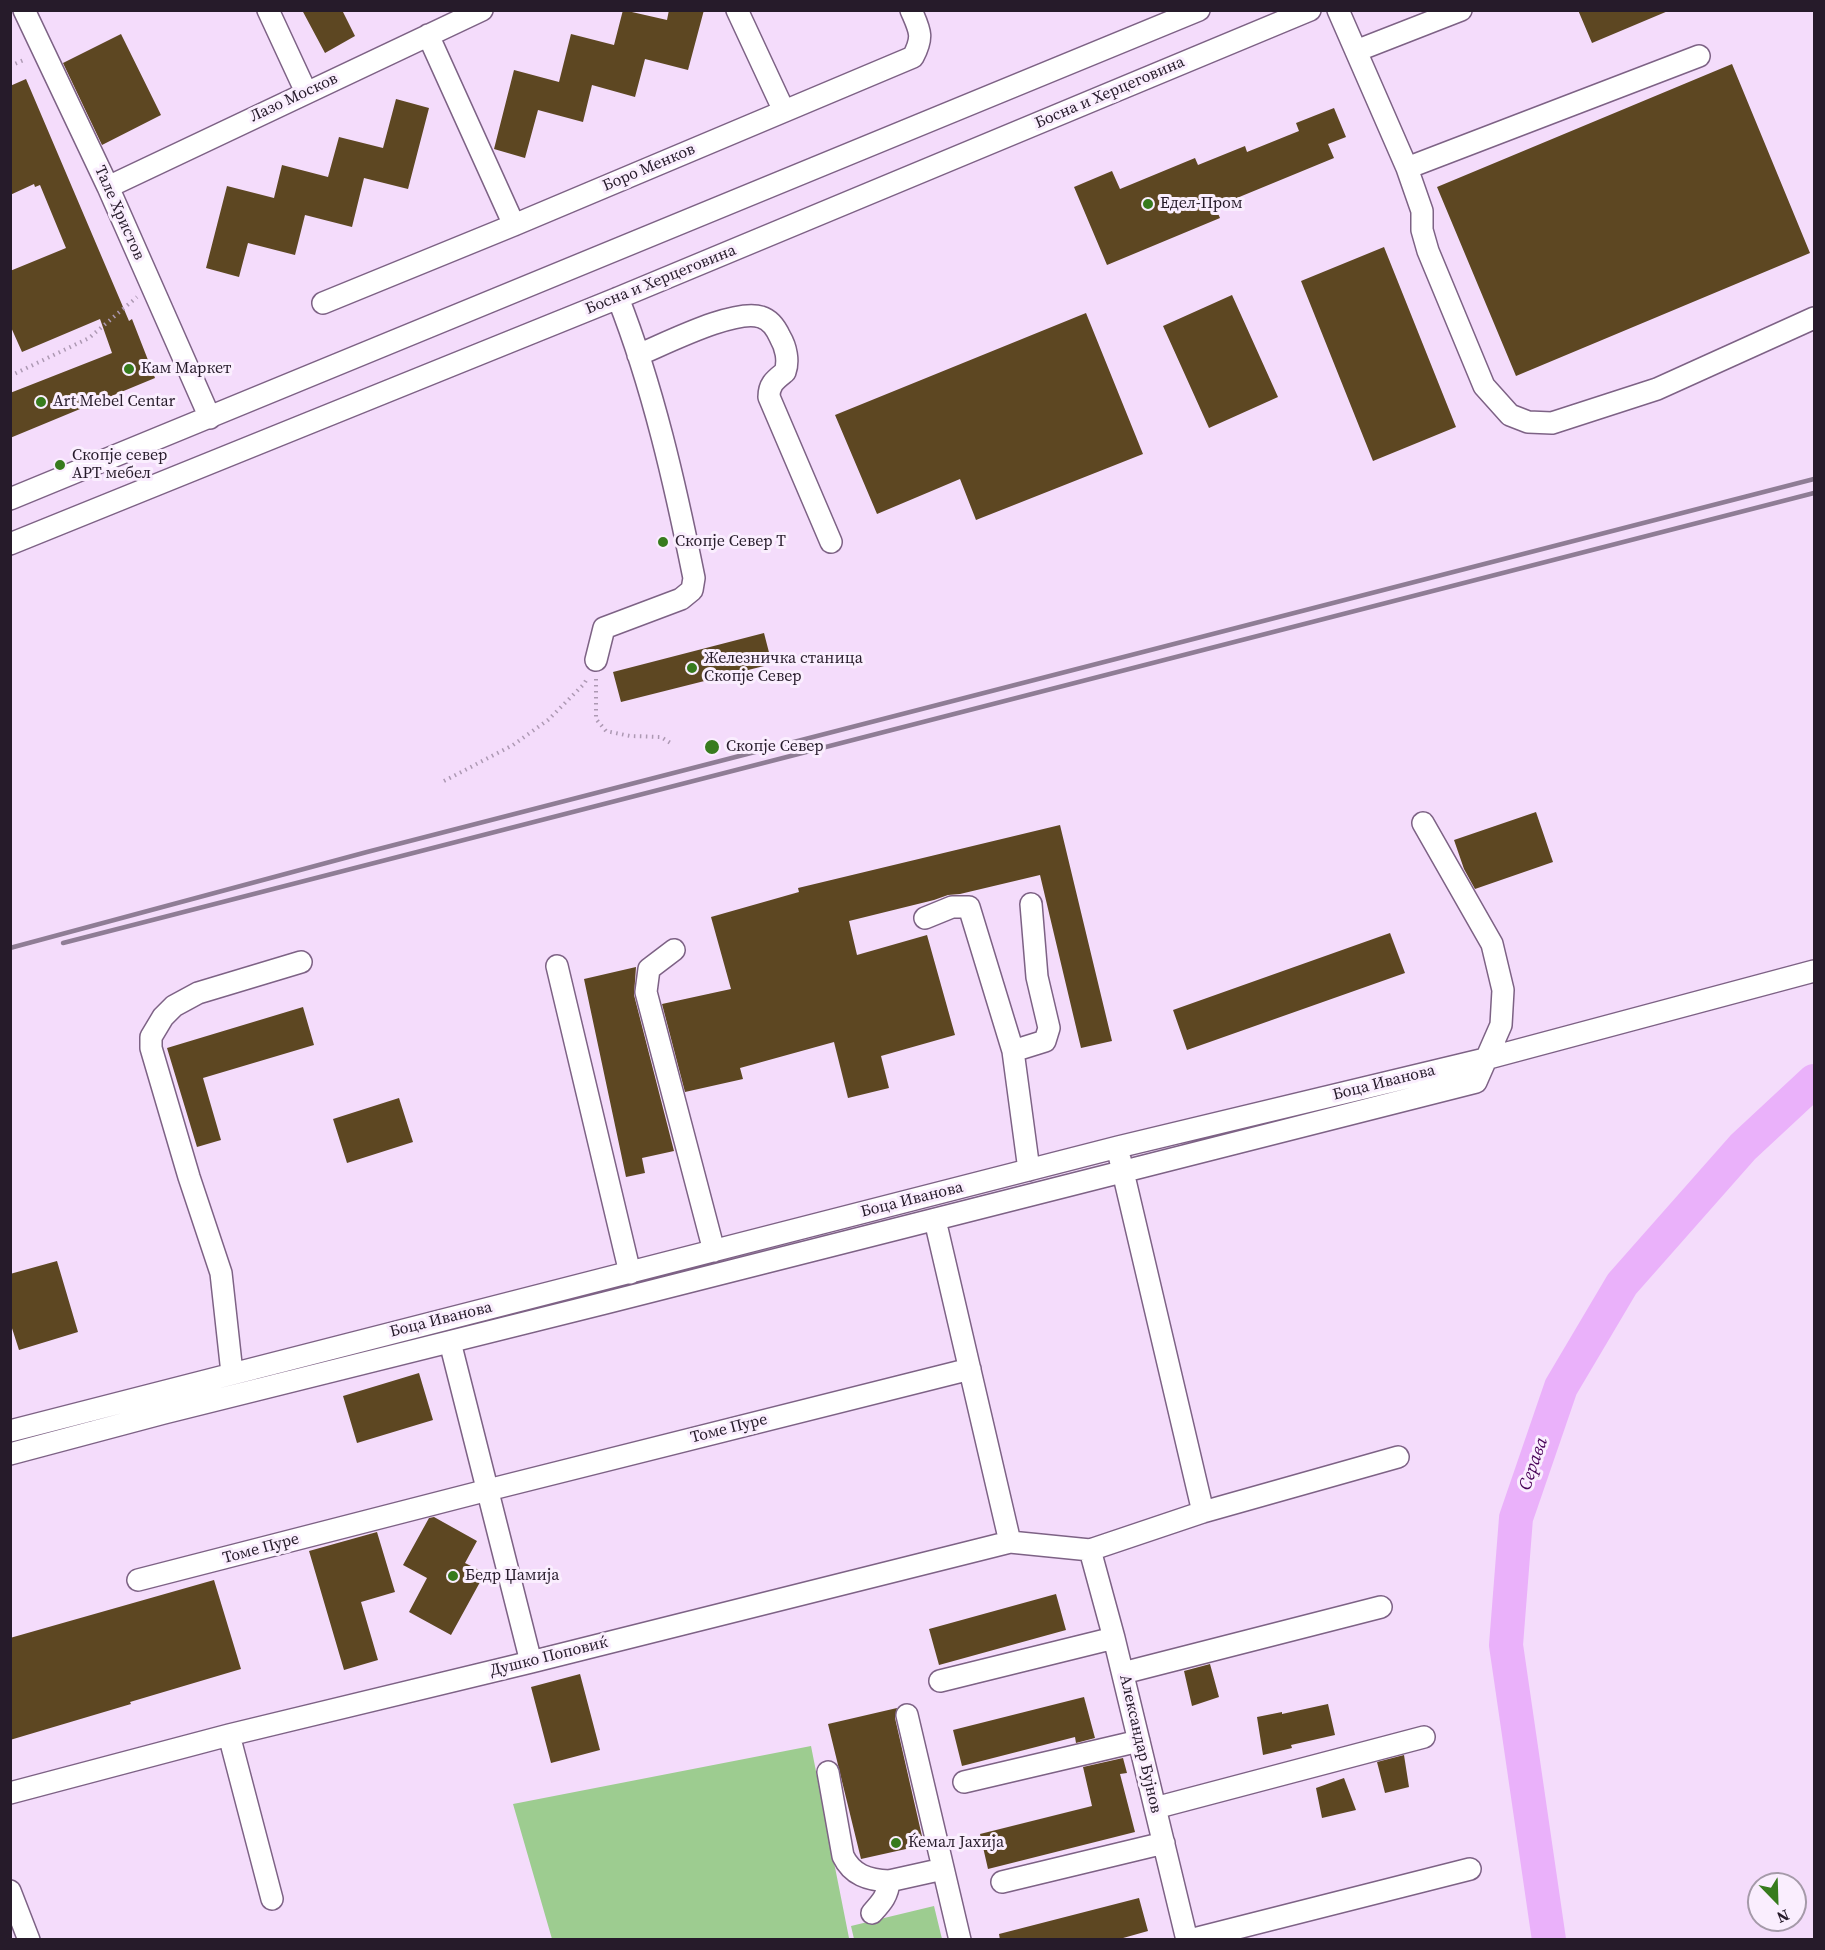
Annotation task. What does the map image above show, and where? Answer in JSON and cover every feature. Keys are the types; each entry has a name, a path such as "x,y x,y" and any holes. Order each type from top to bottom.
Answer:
{"street":[{"name":"Тале Христов","path":"24,10 108,187 210,418"},
{"path":"268,10 306,92"},
{"name":"Лазо Москов","path":"108,187 482,10"},
{"path":"737,10 784,111"},
{"name":"Боро Менков","path":"323,303 913,57 920,44 920,29 911,10"},
{"path":"10,499 1199,10"},
{"name":"Босна и Херцеговина","path":"10,544 618,298 1310,10"},
{"path":"1338,10 1407,168 1422,212 1422,230 1428,251 1484,386 1510,415 1528,422 1552,423 1657,389 1815,318"},
{"path":"1356,51 1461,10"},
{"path":"428,35 514,225"},
{"path":"1407,168 1699,56"},
{"path":"596,660 604,628 681,599 693,590 694,578 665,454 638,355 618,298"},
{"path":"638,355 726,319 761,317 772,323 781,338 787,358 785,372 772,382 769,397 831,542"},
{"path":"10,1454 164,1413 1476,1082 1500,1025 1503,990 1492,944 1423,823"},
{"path":"1013,1051 1044,1041 1049,1028 1037,977 1031,904"},
{"path":"925,918 952,907 969,907 1013,1051 1029,1170"},
{"path":"674,950 649,969 646,992 714,1251"},
{"path":"232,1373 221,1273 189,1178 151,1047 151,1037 164,1017 185,999 301,962"},
{"path":"557,966 630,1273"},
{"name":"Боца Иванова","path":"10,1431 1029,1170 1485,1059 1815,971"},
{"path":"1118,1148 1203,1512"},
{"path":"935,1220 1010,1542"},
{"path":"599,1281 605,1303"},
{"path":"450,1342 531,1662"},
{"name":"Томе Пуре","path":"138,1580 970,1369"},
{"path":"1090,1550 1203,1512 1398,1457"},
{"name":"Душко Поповиќ","path":"10,1793 229,1735 1010,1542 1090,1550"},
{"name":"Александар Бујнов","path":"1090,1550 1189,1940"},
{"path":"1123,1673 1381,1607"},
{"path":"940,1681 1114,1638"},
{"path":"907,1715 960,1940"},
{"path":"229,1735 272,1899"},
{"path":"1155,1808 1424,1737"},
{"path":"964,1782 1139,1741"},
{"path":"828,1772 843,1856 855,1872 865,1878 889,1881 943,1869"},
{"path":"1002,1882 1164,1843"},
{"path":"1189,1940 1470,1869"},
{"path":"872,1913 883,1902 888,1892 889,1881"},
{"path":"10,1891 29,1940"}],"path":[{"path":"10,376 89,338 151,284"},
{"path":"596,660 596,719 606,731 630,736 661,737 672,744"},
{"path":"444,781 513,745 548,720 584,684 596,660"}],"green space":[{"path":"811,1746 849,1938 832,1940 552,1939 513,1804"},
{"path":"934,1906 942,1939 854,1939 851,1926"}],"building":[{"path":"302,10 342,10 355,36 325,53"},
{"path":"623,10 667,20 669,10 704,10 688,70 645,59 635,97 592,85 583,122 538,110 525,158 494,149 514,70 559,82 571,34 614,45"},
{"path":"1578,10 1668,10 1668,11 1592,43"},
{"path":"121,34 161,115 102,145 63,63"},
{"path":"1732,64 1810,253 1516,376 1437,187"},
{"path":"26,79 129,321 132,319 155,378 10,438 10,393 112,353 100,319 22,352 10,325 10,271 66,248 40,185 35,187 34,184 10,195 10,86"},
{"path":"396,99 429,108 408,189 364,178 352,227 305,215 295,255 248,243 239,277 206,268 227,186 274,198 282,165 328,177 339,137 383,148"},
{"path":"1334,108 1346,137 1328,144 1334,158 1215,207 1220,218 1107,265 1074,187 1112,171 1120,189 1195,158 1198,165 1245,146 1247,152 1299,131 1296,123"},
{"path":"1384,247 1456,427 1373,461 1301,281"},
{"path":"1232,295 1278,397 1209,428 1163,326"},
{"path":"1086,313 1143,454 976,520 960,479 877,514 835,415"},
{"name":"Железничка станица Скопје Север","path":"764,633 772,664 621,702 613,672"},
{"path":"1536,812 1553,862 1475,889 1464,869 1454,840"},
{"path":"1060,825 1112,1041 1081,1048 1040,875 948,895 849,921 857,955 927,935 955,1035 881,1056 889,1088 848,1098 834,1042 740,1068 743,1079 685,1092 662,1004 731,989 711,917 799,892 798,888"},
{"path":"1390,933 1405,973 1187,1050 1173,1010"},
{"path":"636,967 634,995 674,1151 642,1158 645,1173 626,1177 584,979"},
{"path":"303,1007 314,1045 203,1078 221,1140 197,1147 167,1048"},
{"path":"399,1098 413,1142 347,1163 333,1119"},
{"path":"57,1261 78,1332 19,1350 10,1322 10,1274"},
{"path":"419,1373 433,1420 357,1443 343,1396"},
{"name":"Бедр Џамија","path":"434,1517 477,1541 465,1563 485,1573 451,1635 409,1612 427,1578 403,1565 429,1518"},
{"path":"377,1532 395,1592 361,1602 378,1660 344,1670 309,1551"},
{"path":"214,1580 241,1669 10,1740 10,1638"},
{"path":"1056,1594 1066,1630 939,1665 929,1629"},
{"path":"1210,1664 1219,1697 1192,1706 1184,1671"},
{"path":"580,1674 600,1750 551,1763 531,1687"},
{"path":"1084,1697 1095,1738 1076,1743 1075,1737 962,1766 953,1730"},
{"path":"1328,1704 1335,1735 1291,1745 1292,1748 1263,1755 1257,1717"},
{"path":"897,1708 895,1718 924,1845 861,1859 828,1724"},
{"path":"1404,1755 1409,1787 1385,1793 1377,1762"},
{"path":"1123,1758 1127,1773 1120,1774 1135,1832 988,1869 980,1834 1092,1806 1083,1767"},
{"path":"1344,1778 1356,1810 1322,1818 1316,1788"},
{"path":"1139,1898 1148,1931 1116,1940 1000,1940 999,1934"}],"waterway":[{"name":"Серава","path":"1549,1940 1506,1645 1516,1518 1561,1387 1622,1284 1743,1147 1814,1081"}],"railway":[{"path":"10,948 367,852 1814,479"},
{"path":"63,943 1814,493"}],"place":[{"name":"Едел-Пром","path":"1148,204"},
{"name":"Кам Маркет","path":"129,369"},
{"name":"Art Mebel Centar","path":"41,402"},
{"name":"Скопје север АРТ мебел","path":"60,465"},
{"name":"Скопје Север Т","path":"663,542"},
{"name":"Железничка станица Скопје Север","path":"692,668"},
{"name":"Скопје Север","path":"712,747"},
{"name":"Бедр Џамија","path":"453,1576"},
{"name":"Ќемал Јахија","path":"896,1843"}]}
